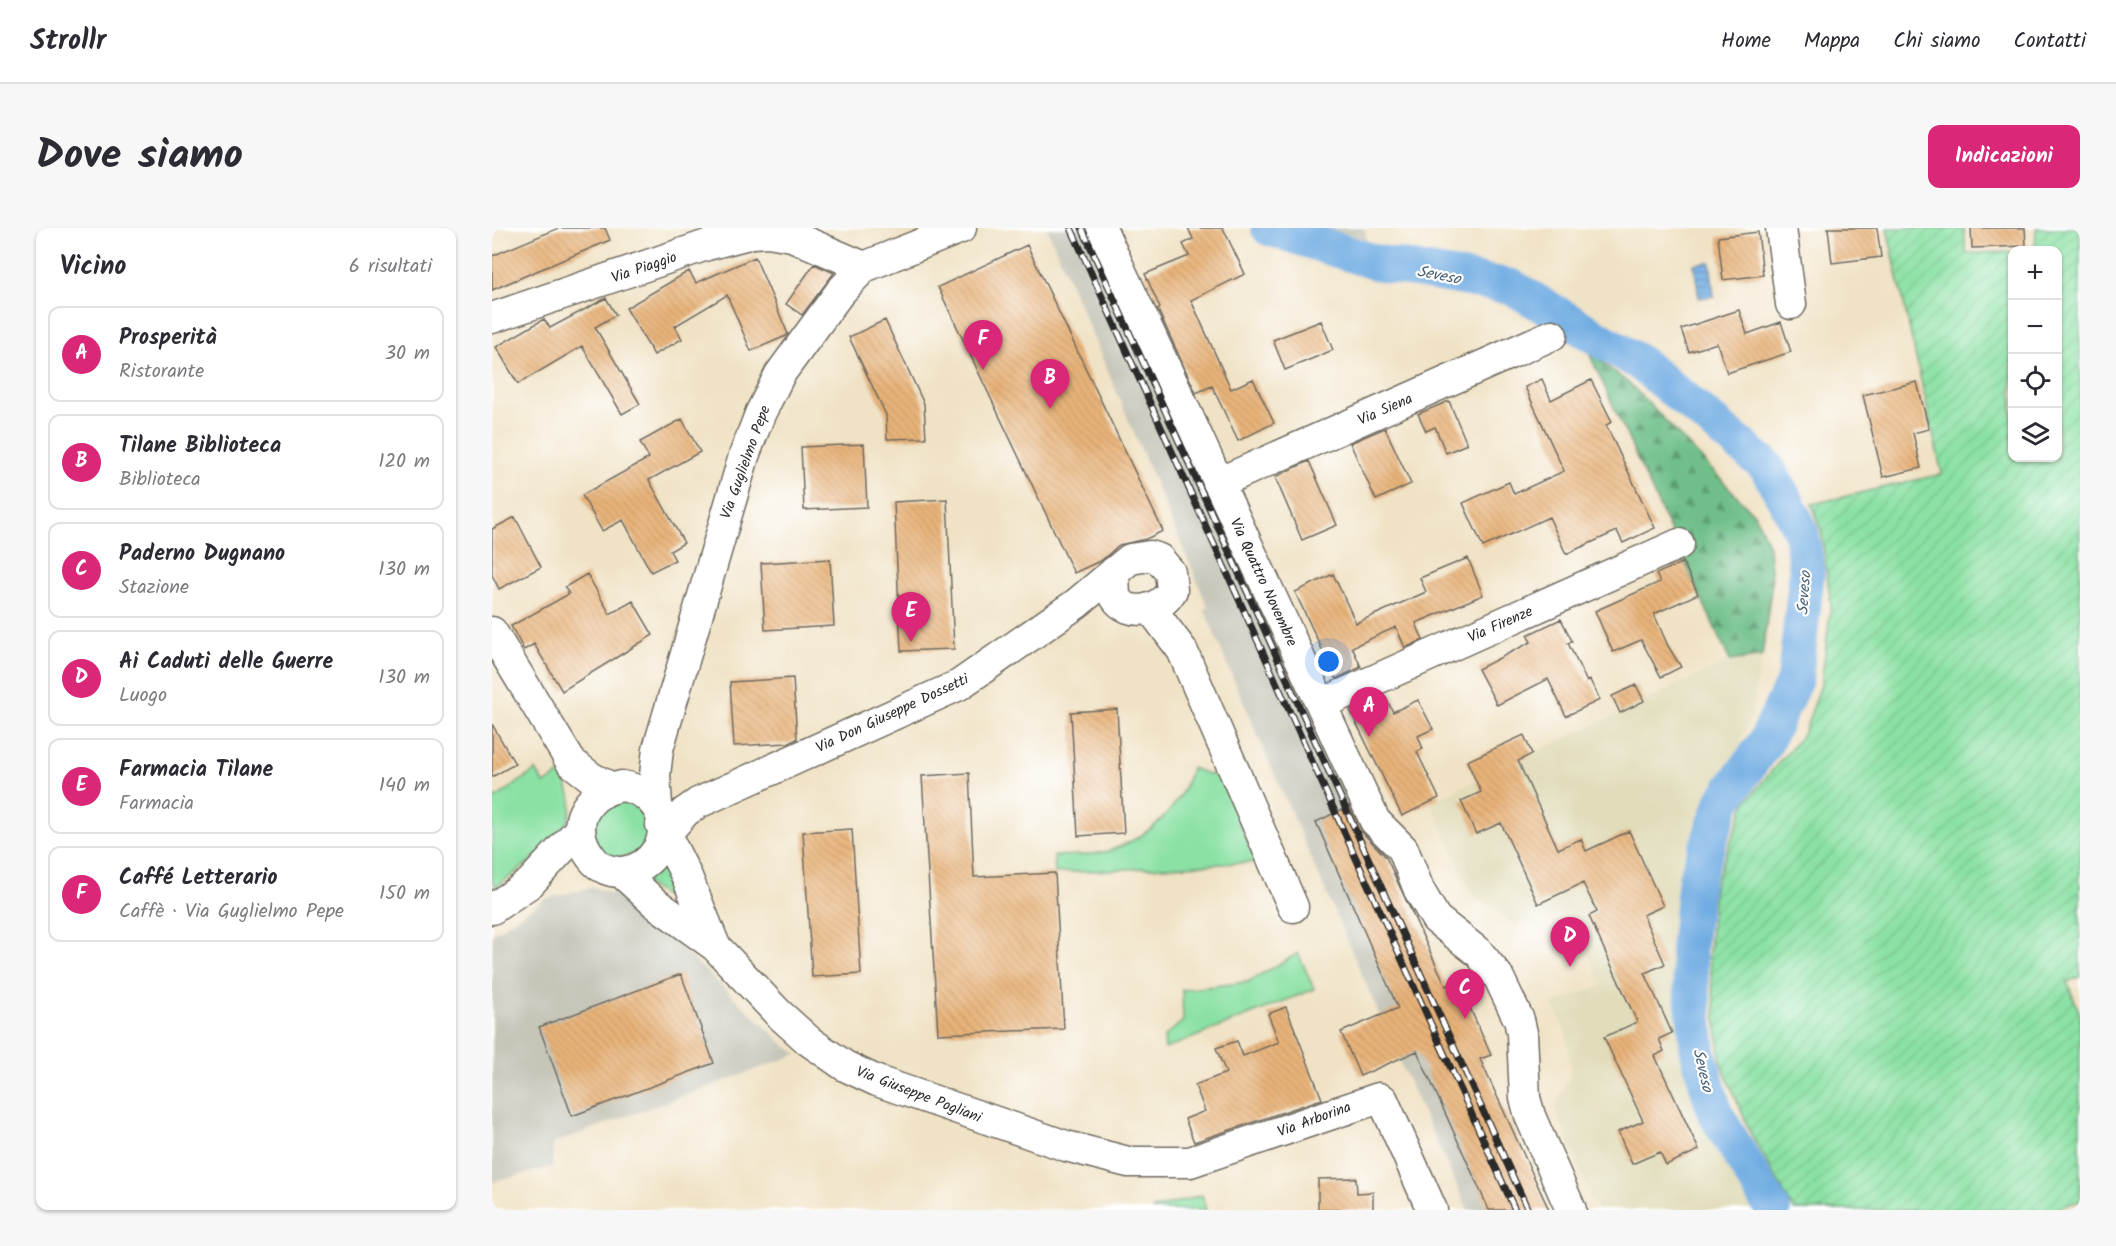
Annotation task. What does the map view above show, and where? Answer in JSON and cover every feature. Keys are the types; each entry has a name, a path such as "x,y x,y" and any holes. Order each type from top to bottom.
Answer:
{"street":[{"name":"Via Guglielmo Pepe","path":"653,803 722,525 760,414 794,353 847,283 864,267 961,228"},
{"name":"Via Quattro Novembre","path":"1101,228 1374,821 1403,849 1425,904 1436,919 1479,953 1498,976 1522,1033 1526,1098 1530,1116 1571,1210"},
{"path":"1781,228 1791,304"},
{"name":"Via Piaggio","path":"492,318 707,245 760,232 785,234 810,242 864,267"},
{"name":"Via Siena","path":"1218,483 1552,335"},
{"name":"Via Firenze","path":"1321,704 1679,544"},
{"path":"1161,599 1132,608 1115,586 1121,565 1139,557 1159,559 1170,572 1161,599 1293,907"},
{"name":"Via Don Giuseppe Dossetti","path":"571,762 592,778 653,803 682,799 698,803 959,685 1076,604 1104,599 1115,586"},
{"path":"492,632 571,762 585,848 611,870"},
{"path":"492,909 530,883 580,826 586,806 593,798 653,803 657,851 647,862 611,870 565,872 530,883"},
{"name":"Via Giuseppe Pogliani","path":"653,803 715,946"},
{"name":"Via Giuseppe Pogliani","path":"611,870 715,946 778,1013 809,1041 845,1066 877,1081 961,1111 1066,1146 1128,1162"},
{"name":"Via Arborina","path":"1128,1162 1190,1162 1379,1098 1383,1100 1432,1210"}],"shaded area":[{"path":"1047,228 1093,228 1446,986 1458,981 1491,1055 1481,1060 1549,1210 1468,1210 1403,1069 1254,727 1204,609 1208,607"},
{"path":"1324,228 1364,228 1367,241"},
{"path":"1762,656 1752,714 1737,752 1688,844 1678,885 1675,953 1679,1020 1699,1115 1756,1210 1597,1210 1555,1109 1571,1072 1567,1036 1553,1004 1602,985 1572,912 1518,927 1472,894 1430,802 1730,661"},
{"path":"594,887 630,900 787,1047 798,1054 553,1143 552,1167 492,1182 492,934 545,899"}],"green space":[{"path":"1887,228 1964,228 1966,253 2008,252 2008,462 2062,462 2062,246 2035,246 2036,228 2080,228 2080,977 2067,982 2080,1014 2080,1201 2052,1210 1794,1210 1751,1134 1721,1063 1709,956 1714,886 1746,801 1804,733 1821,685 1831,605 1821,530 1812,504 1942,474"},
{"path":"1588,351 1631,385 1755,515 1769,546 1772,582 1762,656 1730,661"},
{"path":"1191,768 1220,778 1256,862 1055,873 1054,856 1084,855 1114,849 1152,828 1163,818 1180,795"},
{"path":"536,770 544,784 562,773 571,800 568,820 552,842 496,887 492,881 492,797 496,798"},
{"path":"614,800 638,804 652,824 641,853 612,859 595,844 595,814"},
{"path":"669,855 695,917 640,879"},
{"path":"1298,953 1314,989 1165,1049 1164,1037 1183,1021 1182,990 1248,982"},
{"path":"1202,1195 1206,1210 1151,1210"}],"water":[{"path":"1710,262 1714,296 1699,298 1694,264"}],"building":[{"path":"559,228 605,228 610,240 492,290 492,256"},
{"path":"1188,228 1223,228 1245,274 1191,300 1231,389 1253,379 1274,423 1238,441 1212,386 1196,393 1158,310 1160,308 1145,274 1189,256 1183,244 1193,239"},
{"path":"1828,228 1877,228 1881,257 1832,263"},
{"path":"1971,228 2025,228 2026,246 1972,248"},
{"path":"1758,232 1763,275 1723,280 1718,237"},
{"path":"1027,245 1163,531 1146,539 1119,545 1102,560 1074,573 938,287"},
{"path":"755,257 788,334 786,336 751,351 727,295 675,326 682,339 654,355 626,308 689,271 696,283"},
{"path":"814,264 834,273 802,315 786,304"},
{"path":"606,298 616,315 595,327 640,404 622,414 582,346 518,384 496,347 544,319 550,328"},
{"path":"1739,310 1747,334 1781,322 1791,352 1727,373 1717,343 1689,352 1681,329"},
{"path":"885,320 924,404 926,438 887,439 886,415 849,337"},
{"path":"1321,321 1333,350 1285,370 1273,340"},
{"path":"1542,379 1551,400 1591,380 1612,422 1606,425 1655,528 1623,543 1617,531 1566,554 1549,517 1483,547 1463,503 1509,482 1514,494 1564,471 1525,387"},
{"path":"1917,382 1929,429 1913,433 1921,468 1883,477 1863,395"},
{"path":"1449,401 1467,444 1446,453 1435,427 1426,431 1418,414"},
{"path":"682,419 700,452 649,480 684,543 670,551 675,560 651,572 623,520 602,531 582,495 649,458 640,442"},
{"path":"1385,428 1411,484 1376,500 1350,443"},
{"path":"864,444 867,507 804,510 801,447"},
{"path":"1309,461 1337,525 1302,540 1275,477"},
{"path":"947,499 954,649 901,651 894,502"},
{"path":"515,517 541,567 499,589 492,575 492,529"},
{"path":"1468,558 1483,595 1416,623 1423,640 1405,648 1396,627 1352,647 1361,667 1336,679 1295,592 1333,574 1356,623 1426,592 1420,578"},
{"path":"830,559 834,626 765,630 761,563"},
{"path":"1683,562 1698,594 1654,614 1668,646 1681,667 1661,677 1641,640 1613,652 1595,611 1660,582 1656,574"},
{"path":"587,574 610,614 633,601 653,635 562,691 534,644 524,650 511,626 569,594 565,587"},
{"path":"1561,619 1572,641 1568,643 1587,682 1590,680 1600,700 1566,716 1548,679 1497,705 1478,669 1531,642 1527,635"},
{"path":"793,678 797,739 789,743 734,746 730,682"},
{"path":"1636,685 1644,701 1620,713 1612,696"},
{"path":"1386,698 1393,712 1418,700 1433,729 1418,736 1423,749 1417,752 1439,798 1402,816 1350,710 1374,699 1376,702"},
{"path":"1117,709 1124,833 1078,836 1071,712"},
{"path":"492,724 515,764 492,777"},
{"path":"1524,735 1532,754 1518,761 1558,849 1581,839 1586,851 1629,831 1663,906 1643,915 1665,964 1645,973 1672,1033 1659,1039 1664,1051 1655,1056 1699,1150 1666,1165 1660,1152 1632,1164 1618,1132 1643,1121 1604,1037 1637,1022 1589,916 1597,912 1583,883 1538,904 1501,823 1476,834 1461,801 1481,792 1467,761"},
{"path":"969,773 974,877 1055,873 1064,1029 938,1034 922,776"},
{"path":"1349,806 1363,833 1386,857 1446,986 1458,981 1491,1055 1480,1059 1549,1210 1489,1210 1417,1051 1360,1076 1341,1032 1398,1008 1316,822"},
{"path":"852,829 861,974 812,977 803,832"},
{"path":"681,974 714,1063 572,1116 539,1027"},
{"path":"1286,1007 1322,1099 1194,1142 1185,1119 1205,1111 1195,1085 1226,1073 1216,1048 1237,1041 1243,1056 1279,1042 1268,1014"},
{"path":"1356,1178 1357,1193 1373,1192 1373,1210 1318,1210 1318,1179"}],"waterway":[{"name":"Seveso","path":"1269,228 1374,262 1512,287 1640,363 1766,466 1787,503 1801,532 1807,571 1795,679 1765,743 1723,801 1696,879 1688,951 1698,1052 1715,1113 1773,1210"}],"railway":[{"path":"1071,228 1515,1210"},
{"path":"1082,228 1528,1210"}],"place":[{"name":"Caffé Letterario","path":"983,370"},
{"name":"Tilane Biblioteca","path":"1050,409"},
{"name":"Farmacia Tilane","path":"911,642"},
{"name":"Prosperità","path":"1369,737"},
{"name":"Ai Caduti delle Guerre","path":"1570,967"},
{"name":"Paderno Dugnano","path":"1465,1019"}]}
